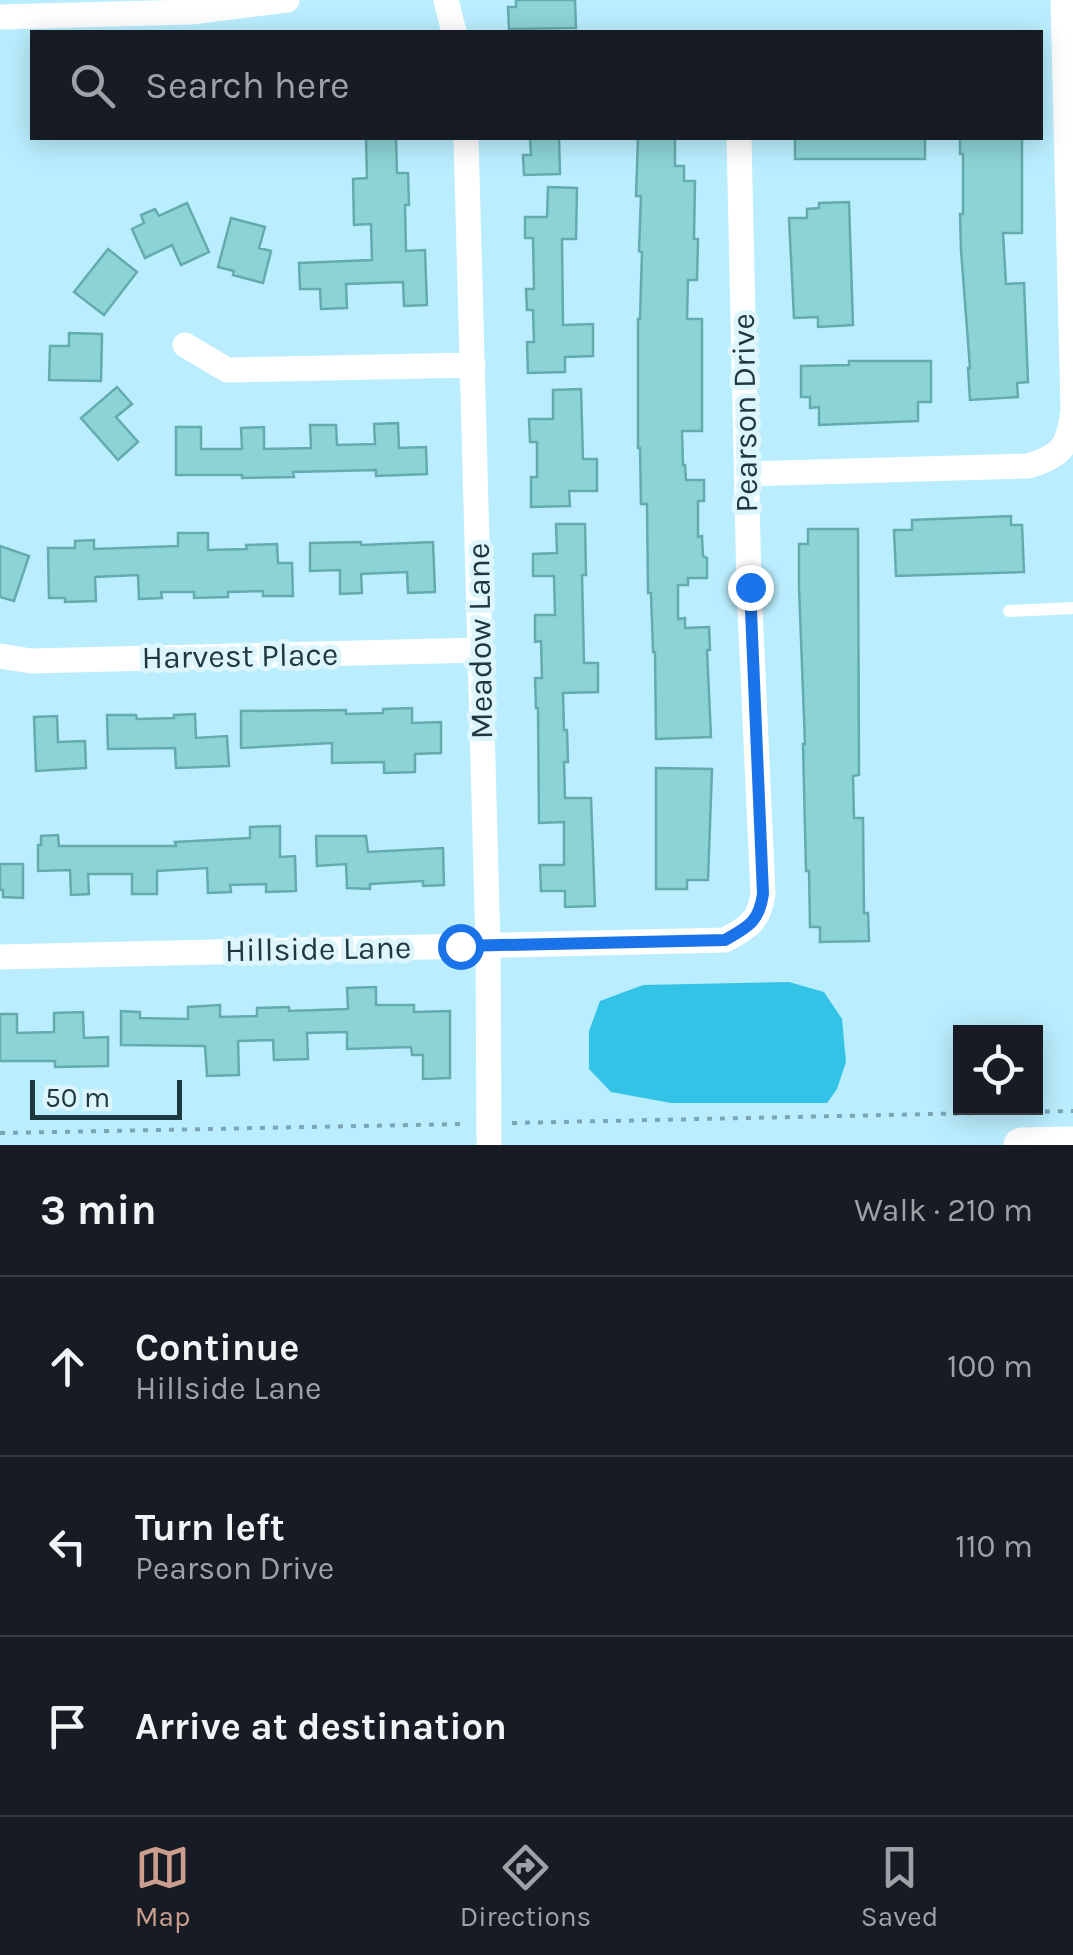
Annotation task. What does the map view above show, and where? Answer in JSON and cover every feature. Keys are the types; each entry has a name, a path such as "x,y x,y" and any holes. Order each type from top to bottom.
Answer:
{"main road":[{"path":"1020,1145 1073,1144"}],"street":[{"path":"0,17 191,12 287,0"},
{"path":"446,0 454,30"},
{"path":"747,474 1028,466 1046,461 1060,451 1070,435 1073,410 1052,52 1063,0"},
{"name":"Meadow Lane","path":"466,140 490,1145"},
{"name":"Pearson Drive","path":"739,140 763,894 752,925"},
{"path":"185,345 227,370 473,365"},
{"name":"Harvest Place","path":"0,656 32,661 480,650"},
{"name":"Hillside Lane","path":"0,958 725,940 752,925"}],"lane":[{"path":"1009,611 1073,608"}],"path":[{"path":"508,1123 1073,1111"},
{"path":"0,1134 469,1124"}],"water":[{"path":"789,982 824,992 842,1019 846,1062 837,1089 827,1103 671,1103 611,1092 589,1069 589,1031 600,1001 643,985"}],"building":[{"path":"516,0 575,0 576,28 509,29 508,7 516,7"},
{"path":"366,140 396,140 397,173 408,173 406,251 425,250 427,305 404,306 403,282 346,284 347,308 321,309 320,289 300,289 299,263 372,260 371,224 354,225 353,179 367,178"},
{"path":"530,140 559,140 560,174 524,175 523,155 531,155"},
{"path":"638,140 675,140 675,166 684,166 684,181 695,181 697,280 688,280 687,319 702,319 702,431 682,431 683,465 686,480 704,480 704,501 698,501 698,537 702,536 703,556 707,558 707,578 688,578 688,585 678,585 678,619 685,618 685,628 709,627 711,737 656,739 647,504 641,504 638,448 642,252 641,196 636,196"},
{"path":"795,140 925,140 925,159 795,159"},
{"path":"960,140 1022,140 1022,233 1003,233 1006,284 1024,283 1028,382 1017,383 1018,397 970,400"},
{"path":"548,187 577,188 576,239 562,239 563,325 593,324 593,356 565,357 565,372 528,373 527,342 534,342 533,310 527,310 526,289 534,289 533,238 525,238 525,217 547,217"},
{"path":"849,202 853,325 818,327 818,317 794,318 789,218 807,218 807,209 819,208 819,203"},
{"path":"187,203 209,252 181,265 172,245 145,258 132,229 144,223 141,215 155,209 159,216"},
{"path":"231,218 265,227 259,248 271,251 263,283 218,267"},
{"path":"108,249 137,272 104,315 74,292"},
{"path":"69,333 102,334 101,381 49,380 50,346 69,346"},
{"path":"849,361 931,361 931,402 918,402 918,421 819,425 819,407 810,408 810,397 801,397 801,366 849,365"},
{"path":"117,387 132,404 116,417 138,442 118,460 81,418"},
{"path":"581,389 583,459 597,459 597,491 569,491 570,506 531,507 531,477 537,477 537,442 530,442 529,419 553,419 553,390"},
{"path":"398,423 399,448 426,447 427,474 376,476 376,470 293,472 294,477 176,475 176,427 201,427 201,449 242,449 241,428 264,427 264,449 311,448 310,425 336,425 337,445 375,444 374,424"},
{"path":"1011,516 1011,525 1022,525 1024,572 896,576 894,530 912,530 912,520"},
{"path":"556,524 585,524 584,663 598,663 598,692 563,693 568,762 564,762 565,798 591,798 595,906 565,907 565,891 541,891 540,865 564,865 564,822 539,823 535,678 542,678 541,641 535,642 535,615 555,615 554,576 533,576 533,554 557,553"},
{"path":"808,529 858,529 859,775 853,776 854,818 863,818 864,913 868,913 869,941 820,942 820,927 810,927 799,587 799,544 808,544"},
{"path":"178,533 208,533 208,550 277,544 278,563 292,563 293,596 263,596 263,591 194,598 194,592 161,592 162,598 139,599 138,575 95,577 96,601 49,598 48,548 75,548 75,541 94,540 94,549 178,546"},
{"path":"433,542 435,592 408,593 407,572 361,574 362,593 340,594 340,570 310,571 310,543"},
{"path":"0,546 29,556 14,601 0,597"},
{"path":"412,708 412,723 441,722 441,753 415,754 415,772 384,773 384,762 332,763 332,743 241,748 241,711 346,710 346,714"},
{"path":"195,714 196,738 227,736 229,766 176,768 175,748 108,749 107,715 136,715 137,719"},
{"path":"57,716 58,742 85,741 86,768 36,771 34,717"},
{"path":"656,768 712,769 708,880 687,880 687,889 656,889"},
{"path":"280,826 280,857 295,856 296,891 266,892 266,884 230,885 231,892 208,893 207,868 157,871 157,894 132,894 132,874 88,874 89,894 71,895 70,870 38,871 41,836 58,835 59,846 176,846 175,842 250,838 250,827"},
{"path":"316,836 366,836 368,852 443,848 444,885 423,886 423,881 370,884 370,889 347,888 346,864 317,866"},
{"path":"0,864 23,864 23,898 3,897"},
{"path":"376,987 376,1005 414,1005 414,1012 450,1011 450,1078 423,1079 423,1055 412,1055 411,1047 347,1049 347,1032 307,1033 308,1059 274,1060 273,1040 238,1041 239,1075 207,1076 205,1046 121,1045 121,1011 140,1012 140,1018 188,1019 188,1007 220,1005 220,1017 257,1016 257,1008 348,1009 347,988"},
{"path":"83,1012 84,1038 108,1037 108,1066 55,1067 55,1061 0,1061 0,1014 17,1014 17,1033 54,1032 54,1013"}],"route":[{"path":"460,946 725,940 752,925 763,894 750,587"}]}
